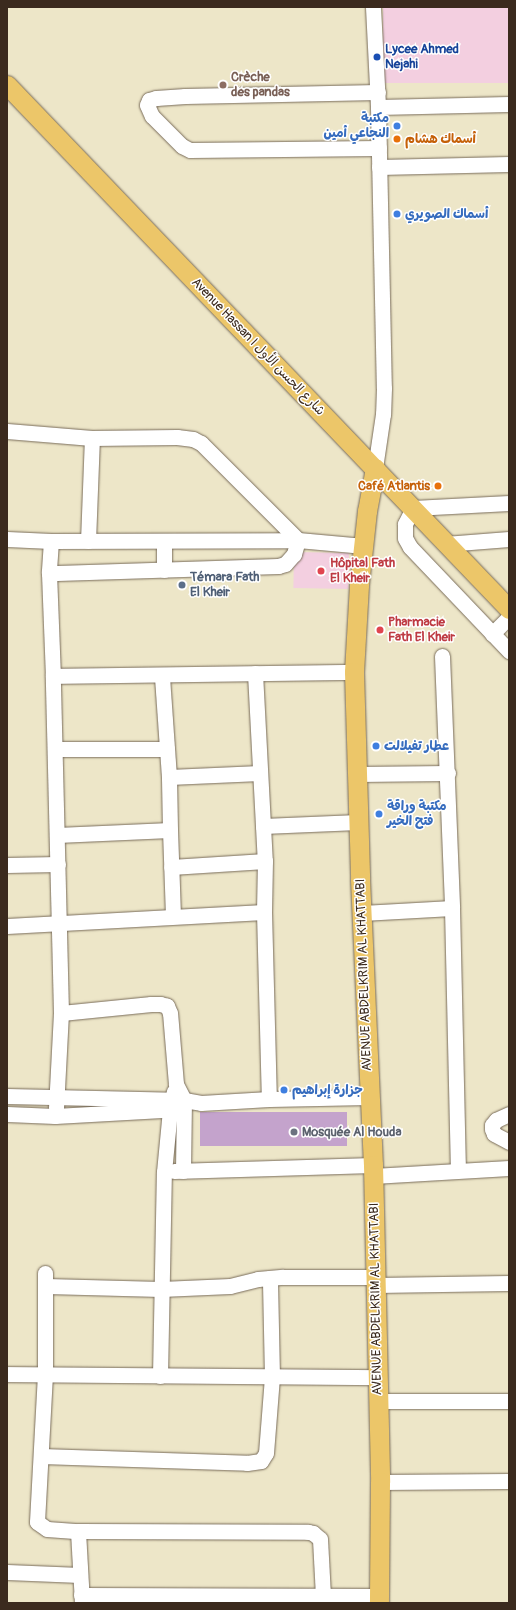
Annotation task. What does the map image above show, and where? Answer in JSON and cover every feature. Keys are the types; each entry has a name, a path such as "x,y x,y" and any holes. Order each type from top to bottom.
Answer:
{"main road":[{"name":"Avenue Hassan I شارع الحسن الأول","path":"7,85 375,468 445,544 509,609"},
{"name":"AVENUE ABDELKRIM AL KHATTABI","path":"375,468 367,511 357,614 354,672 358,774 358,822 373,1171 376,1281 380,1482 379,1600"}],"street":[{"path":"373,7 378,92 384,388 383,414 375,468"},
{"path":"378,92 185,96 156,98 149,100 147,105 152,116 182,146 190,150 379,148"},
{"path":"378,107 509,104"},
{"path":"379,166 509,164"},
{"path":"7,431 92,438 177,437 201,443 298,540"},
{"path":"88,541 92,438"},
{"path":"509,502 413,508 405,524 405,538 410,547 509,651"},
{"path":"7,539 51,541 298,540 364,546"},
{"path":"445,544 509,539"},
{"path":"49,573 278,566 285,564 294,554 298,540"},
{"path":"51,541 49,573 60,923 61,1013 55,1116"},
{"path":"164,541 164,570"},
{"path":"492,634 509,617"},
{"path":"442,656 448,773 458,1170"},
{"path":"53,676 162,676 354,672"},
{"path":"255,673 265,861 264,912 269,1099"},
{"path":"162,676 169,777 173,916"},
{"path":"55,749 167,749"},
{"path":"169,777 260,773"},
{"path":"358,774 448,773"},
{"path":"263,826 358,822"},
{"path":"57,835 170,830"},
{"path":"171,867 265,861"},
{"path":"7,865 58,864"},
{"path":"362,913 452,908"},
{"path":"7,926 264,912"},
{"path":"61,1013 152,1004 167,1006 170,1013 183,1171"},
{"path":"7,1096 177,1105"},
{"path":"7,1114 55,1116 201,1103 269,1099 369,1097"},
{"path":"160,1376 164,1172 177,1105"},
{"path":"509,1114 496,1120 492,1125 494,1134 509,1142"},
{"path":"164,1172 373,1171 509,1168"},
{"path":"41,1456 247,1463 261,1461 266,1453 272,1377 270,1278"},
{"path":"323,1596 320,1539 313,1533 78,1531 47,1529 38,1524 37,1516 45,1374 45,1279 161,1289 230,1286 270,1278 509,1283"},
{"path":"7,1374 378,1378"},
{"path":"378,1401 509,1401"},
{"path":"380,1482 509,1481"},
{"path":"78,1531 82,1599 323,1596 379,1600"},
{"path":"7,1572 80,1575"}],"shaded area":[{"path":"383,7 509,7 509,83 383,83"},
{"name":"Hôpital Fath El Kheir","path":"294,552 349,553 348,589 293,588"}],"building":[{"name":"Mosquée Al Houda","path":"200,1112 347,1112 347,1146 200,1146"}],"place":[{"name":"Lycee Ahmed Nejahi","path":"377,57"},
{"name":"Crèche des pandas","path":"223,85"},
{"name":"مكتبة النجاعي أمين","path":"397,126"},
{"name":"أسماك هشام","path":"397,139"},
{"name":"أسماك الصويري","path":"397,214"},
{"name":"Café Atlantis","path":"438,486"},
{"name":"Hôpital Fath El Kheir","path":"321,571"},
{"name":"Témara Fath El Kheir","path":"182,585"},
{"name":"Pharmacie Fath El Kheir","path":"380,630"},
{"name":"عطار تفيلالت","path":"376,746"},
{"name":"مكتبة وراقة فتح الخير","path":"379,814"},
{"name":"جزارة إبراهيم","path":"284,1090"},
{"name":"Mosquée Al Houda","path":"294,1132"}]}
